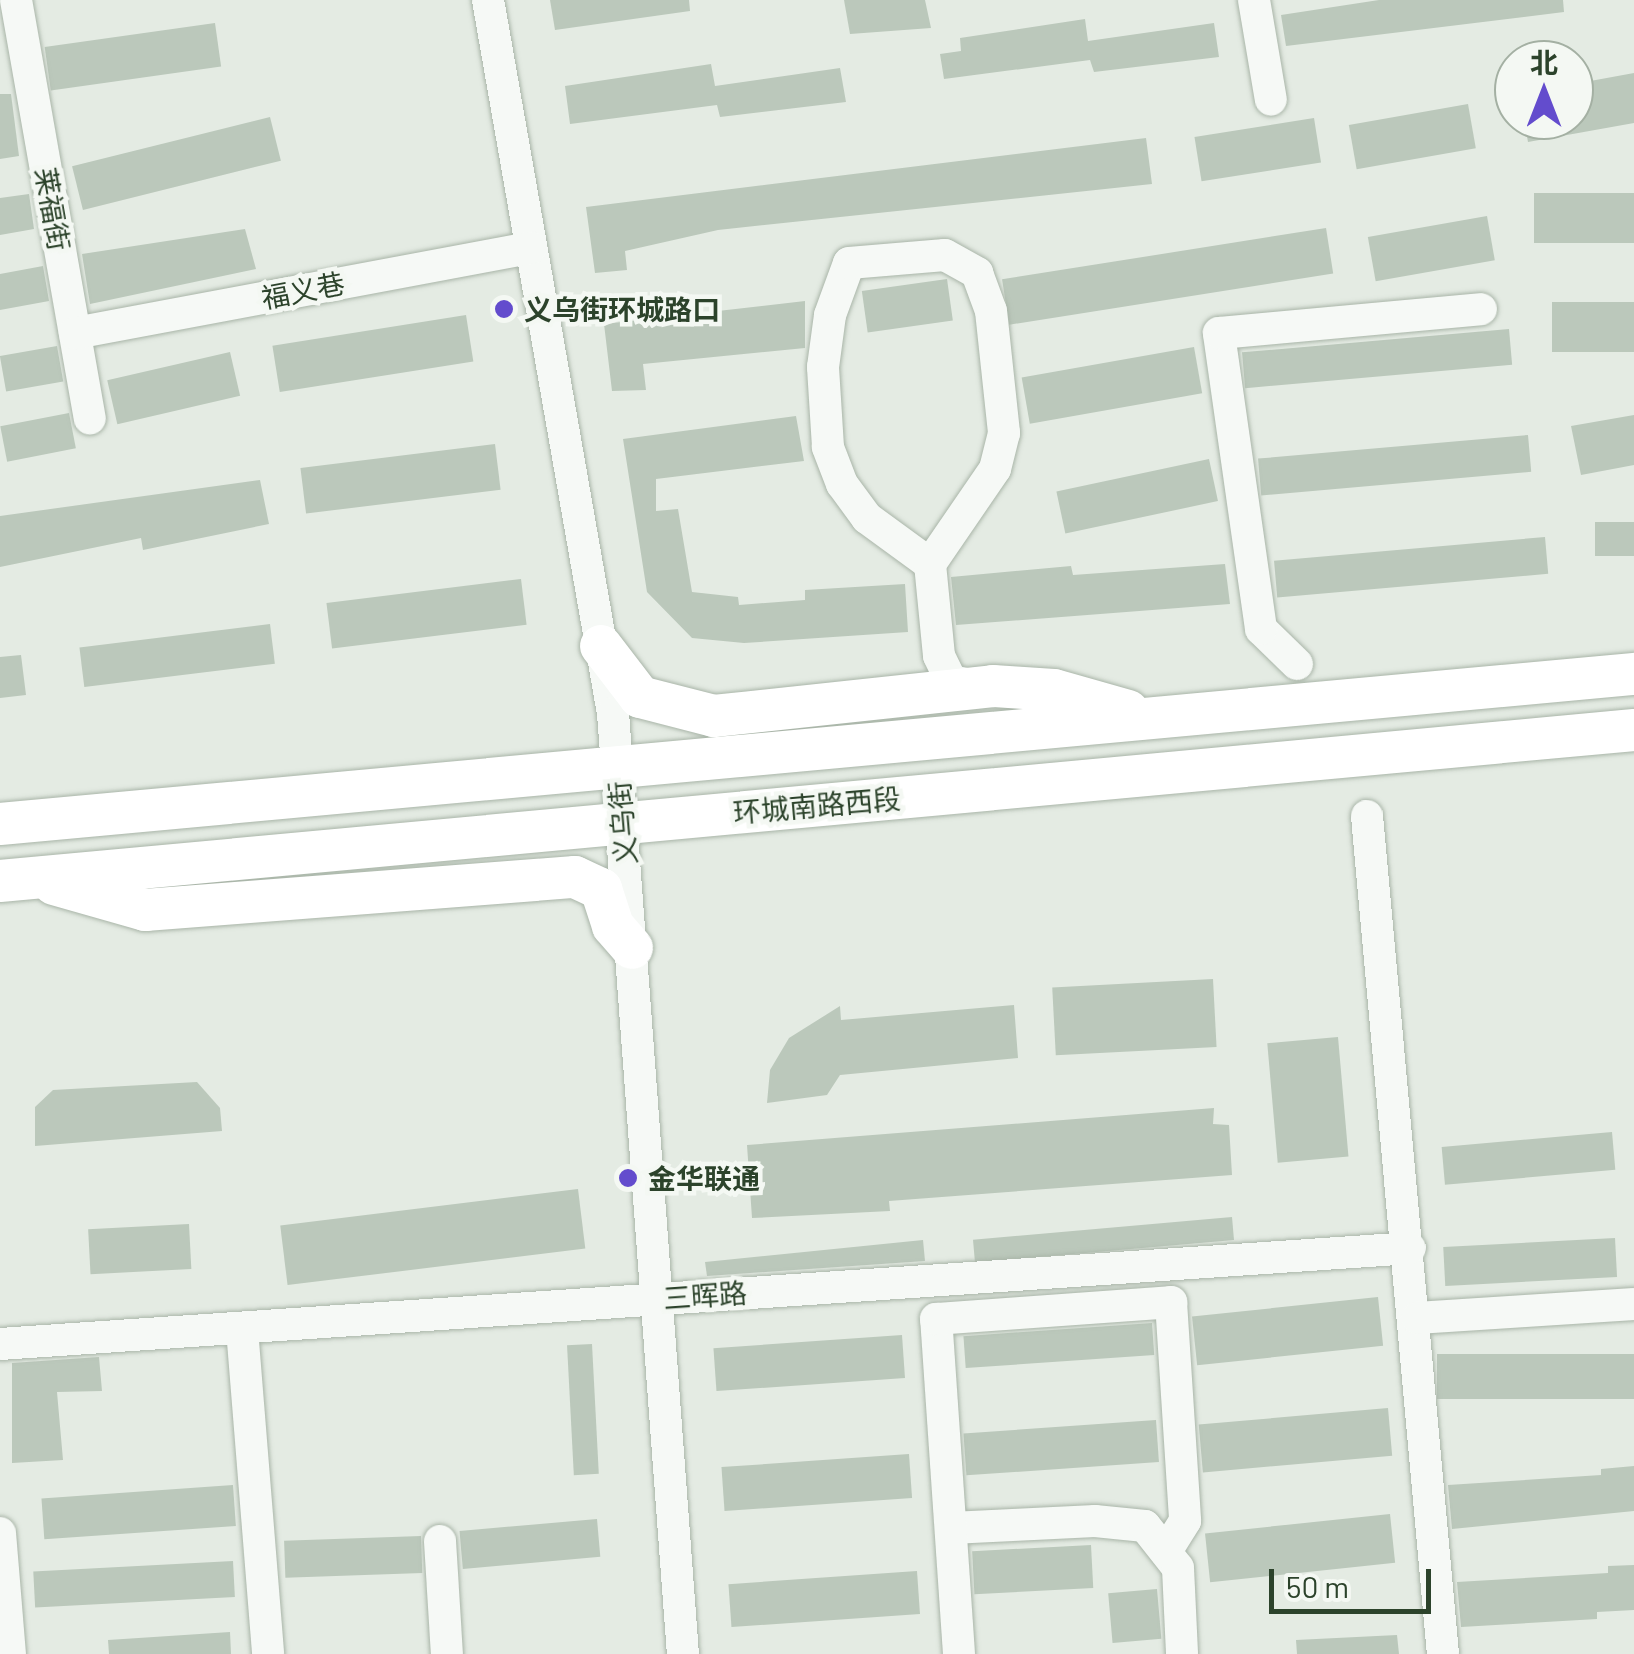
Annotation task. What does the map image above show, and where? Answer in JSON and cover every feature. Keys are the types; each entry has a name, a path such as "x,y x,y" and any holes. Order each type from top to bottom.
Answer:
{"main road":[{"path":"601,646 640,697 714,716 982,687 1054,690 1152,718"},
{"name":"环城南路西段","path":"0,824 1634,674"},
{"name":"环城南路西段","path":"17,880 1634,730"},
{"path":"17,880 145,910 575,877 601,889 614,926 632,948"}],"street":[{"name":"莱福街","path":"16,0 90,419"},
{"name":"义乌街","path":"488,0 601,646 616,766 683,1654"},
{"path":"1254,0 1271,100"},
{"name":"福义巷","path":"75,332 531,248"},
{"path":"930,564 867,518 842,484 828,446 823,367 830,314 848,263 945,255 977,273 991,311 1004,433 995,469 930,564 938,656 951,682 982,687"},
{"path":"1297,664 1261,629 1219,333 1481,309"},
{"path":"1368,816 1417,1318 1443,1654"},
{"name":"三晖路","path":"0,1344 1410,1248"},
{"path":"959,1654 936,1319 1171,1302 1184,1521 1166,1552"},
{"path":"1417,1318 1634,1304"},
{"path":"242,1329 268,1654"},
{"path":"951,1528 1096,1521 1144,1526 1178,1568 1182,1654"},
{"path":"0,1533 10,1654"},
{"path":"440,1541 448,1654"}],"building":[{"path":"550,0 689,0 690,11 555,30"},
{"path":"844,0 925,0 931,28 850,34"},
{"path":"1379,0 1563,0 1564,12 1286,46 1281,15"},
{"path":"1085,19 1088,41 1214,23 1219,57 1094,72 1090,60 944,79 940,54 961,51 960,38"},
{"path":"215,23 221,67 51,91 45,47"},
{"path":"711,64 715,86 840,68 846,102 720,117 717,105 570,124 565,86"},
{"path":"1634,73 1634,123 1594,130 1594,80"},
{"path":"0,94 11,94 19,156 0,159"},
{"path":"1468,104 1476,148 1357,169 1349,125"},
{"path":"270,117 281,161 83,210 72,166"},
{"path":"1314,118 1321,162 1202,181 1194,137"},
{"path":"1146,138 1152,184 718,230 625,251 627,270 595,273 586,207"},
{"path":"1534,193 1634,193 1634,243 1534,243"},
{"path":"29,194 34,229 0,235 0,198"},
{"path":"1487,216 1495,260 1376,281 1368,237"},
{"path":"1326,228 1333,273 1009,325 1002,279"},
{"path":"245,229 256,269 90,304 82,254"},
{"path":"43,266 49,301 0,310 0,274"},
{"path":"947,279 953,321 868,333 862,291"},
{"path":"805,301 805,348 643,364 646,390 612,391 604,324"},
{"path":"1552,302 1634,302 1634,352 1552,352"},
{"path":"466,315 473,361 280,392 272,346"},
{"path":"1509,329 1512,365 1245,388 1242,352"},
{"path":"57,346 63,381 6,392 0,356"},
{"path":"1194,347 1202,393 1030,424 1022,377"},
{"path":"230,352 240,396 117,424 107,380"},
{"path":"69,413 76,448 7,462 0,426"},
{"path":"1634,415 1634,465 1581,475 1571,426"},
{"path":"796,416 804,461 656,479 656,511 678,509 692,592 738,597 739,605 805,600 805,590 905,584 908,632 744,643 692,638 647,592 623,439"},
{"path":"1528,435 1531,472 1261,495 1258,459"},
{"path":"495,444 501,490 306,514 300,468"},
{"path":"1209,459 1218,501 1065,533 1056,491"},
{"path":"260,480 269,524 143,550 141,538 0,567 0,516"},
{"path":"1595,522 1634,522 1634,556 1595,556"},
{"path":"1545,537 1548,574 1277,598 1274,561"},
{"path":"1225,564 1230,604 956,625 951,577 1071,566 1073,575"},
{"path":"521,579 527,625 332,649 326,603"},
{"path":"270,624 275,664 84,687 79,647"},
{"path":"21,655 26,695 0,698 0,657"},
{"path":"1213,979 1217,1047 1056,1055 1052,987"},
{"path":"1014,1005 1018,1058 840,1075 827,1095 767,1103 770,1070 789,1038 840,1006 841,1020"},
{"path":"1338,1037 1348,1157 1278,1163 1267,1043"},
{"path":"197,1082 220,1108 222,1131 35,1146 35,1107 53,1090"},
{"path":"1214,1108 1213,1124 1229,1125 1232,1175 889,1201 890,1211 752,1218 747,1145"},
{"path":"1612,1132 1615,1170 1445,1185 1442,1147"},
{"path":"578,1189 585,1249 288,1285 280,1226"},
{"path":"1232,1217 1234,1240 975,1263 973,1240"},
{"path":"189,1224 191,1269 90,1274 88,1229"},
{"path":"1615,1238 1617,1277 1445,1286 1443,1247"},
{"path":"923,1240 925,1261 707,1276 705,1262"},
{"path":"1378,1297 1383,1346 1197,1365 1192,1317"},
{"path":"1152,1323 1154,1355 966,1368 963,1336"},
{"path":"902,1335 905,1378 716,1391 713,1348"},
{"path":"592,1344 599,1474 574,1475 567,1345"},
{"path":"1437,1354 1634,1354 1634,1399 1437,1399"},
{"path":"99,1357 102,1391 57,1392 63,1460 12,1463 12,1363"},
{"path":"1388,1408 1392,1456 1203,1472 1199,1425"},
{"path":"1156,1420 1159,1462 966,1475 963,1433"},
{"path":"909,1454 912,1498 725,1511 721,1467"},
{"path":"1634,1466 1634,1511 1452,1529 1448,1485 1601,1475 1601,1469"},
{"path":"233,1485 236,1526 44,1539 41,1498"},
{"path":"1390,1514 1395,1563 1210,1582 1205,1533"},
{"path":"597,1519 600,1557 463,1569 460,1531"},
{"path":"421,1536 422,1573 285,1578 284,1541"},
{"path":"1091,1545 1093,1588 974,1594 972,1551"},
{"path":"233,1561 235,1597 35,1607 33,1571"},
{"path":"1634,1565 1634,1610 1597,1612 1597,1619 1461,1627 1457,1582 1608,1573 1608,1566"},
{"path":"917,1571 920,1614 731,1627 728,1584"},
{"path":"1157,1589 1161,1639 1113,1643 1108,1593"},
{"path":"230,1632 231,1654 109,1654 108,1640"},
{"path":"1397,1635 1399,1654 1297,1654 1296,1640"}],"place":[{"name":"义乌街环城路口","path":"504,309"},
{"name":"金华联通","path":"628,1178"}]}
